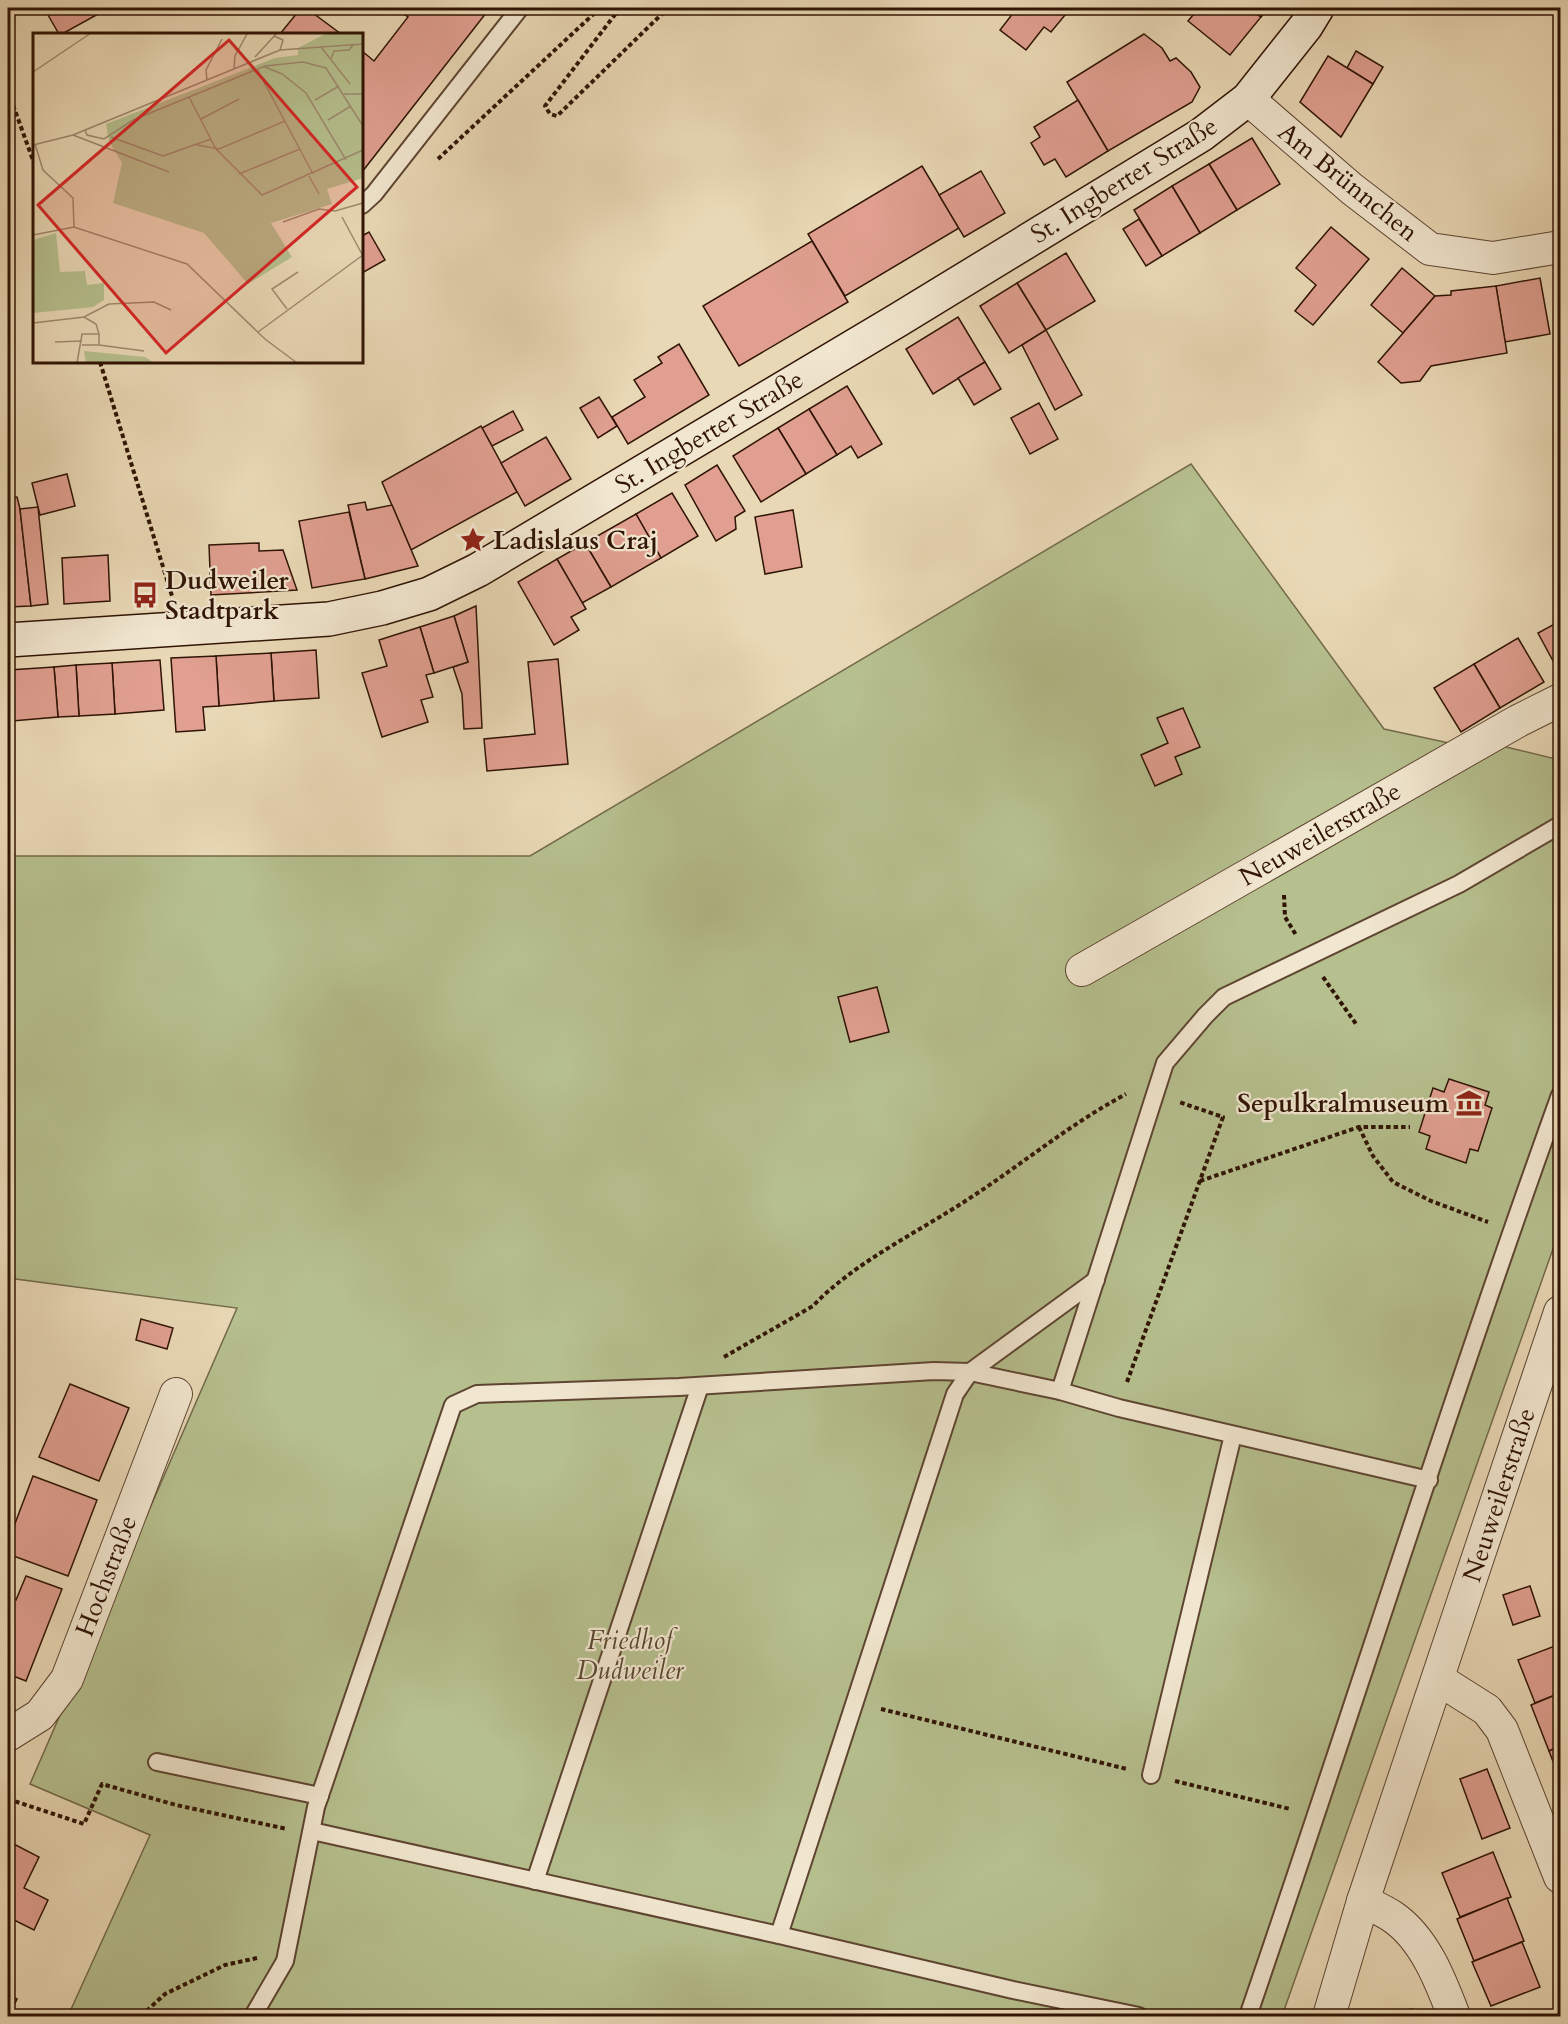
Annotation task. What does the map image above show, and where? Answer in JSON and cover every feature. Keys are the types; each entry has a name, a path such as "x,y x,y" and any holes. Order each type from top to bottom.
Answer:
{"main road":[{"name":"St. Ingberter Straße","path":"8,640 329,619 429,594 478,570 898,320 1201,135 1248,99 1306,26 1317,8"}],"street":[{"name":"Am Brünnchen","path":"1248,99 1352,189 1430,249 1493,258 1560,247"},
{"name":"Neuweilerstraße","path":"1082,970 1518,721 1560,700"},
{"name":"Neuweilerstraße","path":"1329,2016 1364,1902 1560,1312"},
{"name":"Hochstraße","path":"8,1735 40,1715 67,1679 176,1394"},
{"path":"1438,1679 1487,1710 1502,1730 1560,1877"},
{"path":"1364,1902 1394,1917 1420,1944 1439,1977 1454,2016"}],"lane":[{"path":"363,205 520,8"},
{"path":"1060,1391 1165,1063 1205,1016 1224,997 1459,884 1560,825"},
{"path":"1248,2016 1512,1230 1560,1095"},
{"path":"779,1935 955,1394 970,1372 1096,1280"},
{"path":"253,2016 285,1961 320,1796 453,1405 477,1394 700,1386 934,1371 970,1372 1060,1391 1119,1408 1429,1480"},
{"path":"535,1881 700,1386"},
{"path":"1151,1775 1233,1435"},
{"path":"157,1762 320,1796"},
{"path":"312,1833 1138,2016"}],"path":[{"path":"436,162 600,8"},
{"path":"620,8 545,106 550,114 557,116 665,9"},
{"path":"8,91 33,160"},
{"path":"100,363 182,629"},
{"path":"1337,997 1356,1024"},
{"path":"678,1387 710,1365 813,1306 824,1294 876,1257 968,1200 1094,1111 1162,1076"},
{"path":"1119,1408 1223,1117 1155,1094"},
{"path":"1200,1181 1359,1127 1410,1127"},
{"path":"1359,1127 1373,1156 1393,1182 1431,1201 1512,1230"},
{"path":"855,1703 1317,1816"},
{"path":"8,1799 84,1824 102,1784 176,1805 312,1833"},
{"path":"141,2016 165,1994 225,1965 287,1952"}],"green space":[{"name":"Friedhof Dudweiler","path":"1191,464 1384,729 1449,743 1502,746 1560,760 1560,1229 1282,2016 68,2016 150,1835 30,1784 237,1308 8,1278 8,856 530,856"}],"building":[{"path":"44,8 109,8 64,33 58,33"},
{"path":"301,8 306,8 340,33 281,33"},
{"path":"396,8 490,8 363,171 363,52 374,61 408,17"},
{"path":"1017,8 1025,12 1029,8 1081,8 1076,14 1070,9 1051,32 1044,27 1026,50 1000,30"},
{"path":"1199,8 1249,8 1261,17 1230,55 1188,21"},
{"path":"1249,8 1269,8 1261,17"},
{"path":"1144,34 1162,48 1170,61 1176,58 1191,72 1200,87 1192,102 1108,151 1067,82"},
{"path":"1356,51 1383,67 1373,84 1347,68"},
{"path":"1328,56 1373,84 1341,137 1300,102"},
{"path":"1078,100 1108,151 1066,177 1055,159 1044,165 1031,143 1040,137 1034,127"},
{"path":"1252,138 1280,184 1237,210 1209,164"},
{"path":"1209,164 1237,210 1200,233 1172,186"},
{"path":"922,166 959,228 845,296 808,234"},
{"path":"981,171 1005,213 964,237 939,195"},
{"path":"1172,186 1200,233 1162,256 1134,210"},
{"path":"1139,219 1162,256 1146,266 1123,229"},
{"path":"1331,227 1369,259 1313,325 1295,311 1316,285 1296,268"},
{"path":"369,232 385,260 363,272 363,235"},
{"path":"812,241 848,302 739,366 703,306"},
{"path":"1066,253 1095,301 1046,330 1017,283"},
{"path":"1402,268 1435,296 1403,333 1371,305"},
{"path":"1540,278 1550,334 1505,342 1496,286"},
{"path":"1017,283 1046,330 1009,353 980,306"},
{"path":"1496,286 1507,353 1431,366 1420,381 1401,383 1378,362 1435,296 1451,295 1451,291"},
{"path":"958,317 985,362 933,394 906,349"},
{"path":"1046,330 1082,395 1055,410 1022,345"},
{"path":"679,344 709,395 628,444 612,417 645,397 634,380 662,363 658,357"},
{"path":"985,362 1001,389 974,405 958,378"},
{"path":"847,386 882,444 858,458 851,446 837,455 809,409"},
{"path":"599,397 617,426 598,438 580,408"},
{"path":"1039,403 1058,439 1030,454 1011,418"},
{"path":"809,409 837,455 806,474 778,428"},
{"path":"513,411 523,430 492,446 482,428"},
{"path":"481,426 517,492 411,550 382,482"},
{"path":"778,428 806,474 761,502 733,456"},
{"path":"546,437 571,479 525,506 501,463"},
{"path":"717,465 745,511 735,517 736,529 716,541 685,485"},
{"path":"67,474 75,506 40,515 32,483"},
{"path":"672,493 698,536 661,558 636,514"},
{"path":"17,497 31,606 8,607 8,498"},
{"path":"365,502 367,510 392,505 418,566 365,579 348,505"},
{"path":"38,507 48,604 31,606 20,509"},
{"path":"793,510 802,567 765,574 755,517"},
{"path":"349,512 365,579 312,588 299,521"},
{"path":"636,514 661,558 611,587 585,543"},
{"path":"259,543 259,551 283,550 297,590 211,595 209,545"},
{"path":"585,543 611,587 582,603 557,559"},
{"path":"108,555 110,601 64,604 62,558"},
{"path":"557,559 586,609 571,617 579,630 554,645 518,582"},
{"path":"476,606 482,728 464,729 462,694 453,667 468,662 454,616"},
{"path":"454,616 468,662 434,673 420,627"},
{"path":"1560,621 1560,674 1538,633"},
{"path":"420,627 434,673 426,675 433,697 421,700 428,722 382,737 362,673 387,666 379,640"},
{"path":"1518,638 1544,682 1500,708 1474,664"},
{"path":"316,650 319,698 274,701 271,653"},
{"path":"271,653 274,701 219,706 216,656"},
{"path":"216,656 219,706 203,707 205,730 176,732 171,658"},
{"path":"558,659 568,764 487,771 484,739 535,734 528,662"},
{"path":"160,660 164,710 115,714 112,663"},
{"path":"112,663 115,714 79,716 76,665"},
{"path":"1474,664 1500,708 1461,732 1434,688"},
{"path":"76,665 79,716 58,717 54,667"},
{"path":"54,667 58,717 12,721 9,670"},
{"path":"8,670 12,721 8,721"},
{"path":"1183,708 1200,747 1175,757 1182,774 1155,786 1141,755 1168,743 1157,718"},
{"path":"877,987 889,1032 850,1042 838,997"},
{"path":"1449,1079 1489,1092 1485,1105 1492,1108 1478,1151 1470,1149 1466,1163 1426,1149 1430,1136 1419,1132 1433,1088 1444,1092"},
{"path":"141,1319 173,1328 167,1349 136,1340"},
{"path":"70,1384 129,1408 99,1481 39,1457"},
{"path":"33,1476 97,1500 68,1576 8,1554 8,1542"},
{"path":"26,1576 62,1589 26,1681 8,1674 8,1596 16,1600"},
{"path":"1530,1586 1540,1616 1513,1625 1503,1595"},
{"path":"1560,1644 1560,1693 1535,1703 1518,1660"},
{"path":"1560,1693 1560,1746 1549,1751 1531,1705"},
{"path":"1560,1746 1560,1762 1554,1764 1549,1751"},
{"path":"1487,1769 1510,1828 1482,1839 1460,1779"},
{"path":"8,1841 39,1857 24,1888 48,1900 34,1930 8,1917"},
{"path":"1493,1852 1511,1897 1460,1917 1442,1873"},
{"path":"1507,1898 1524,1941 1474,1961 1457,1919"},
{"path":"1522,1942 1540,1987 1491,2006 1472,1962"},
{"path":"8,1994 17,1999 9,2016 8,2016"},
{"path":"1412,2009 1414,2016 1382,2016 1382,2014"}],"place":[{"name":"Ladislaus Craj","path":"473,540"},
{"name":"Dudweiler Stadtpark","path":"145,595"},
{"name":"Sepulkralmuseum","path":"1469,1103"}]}
